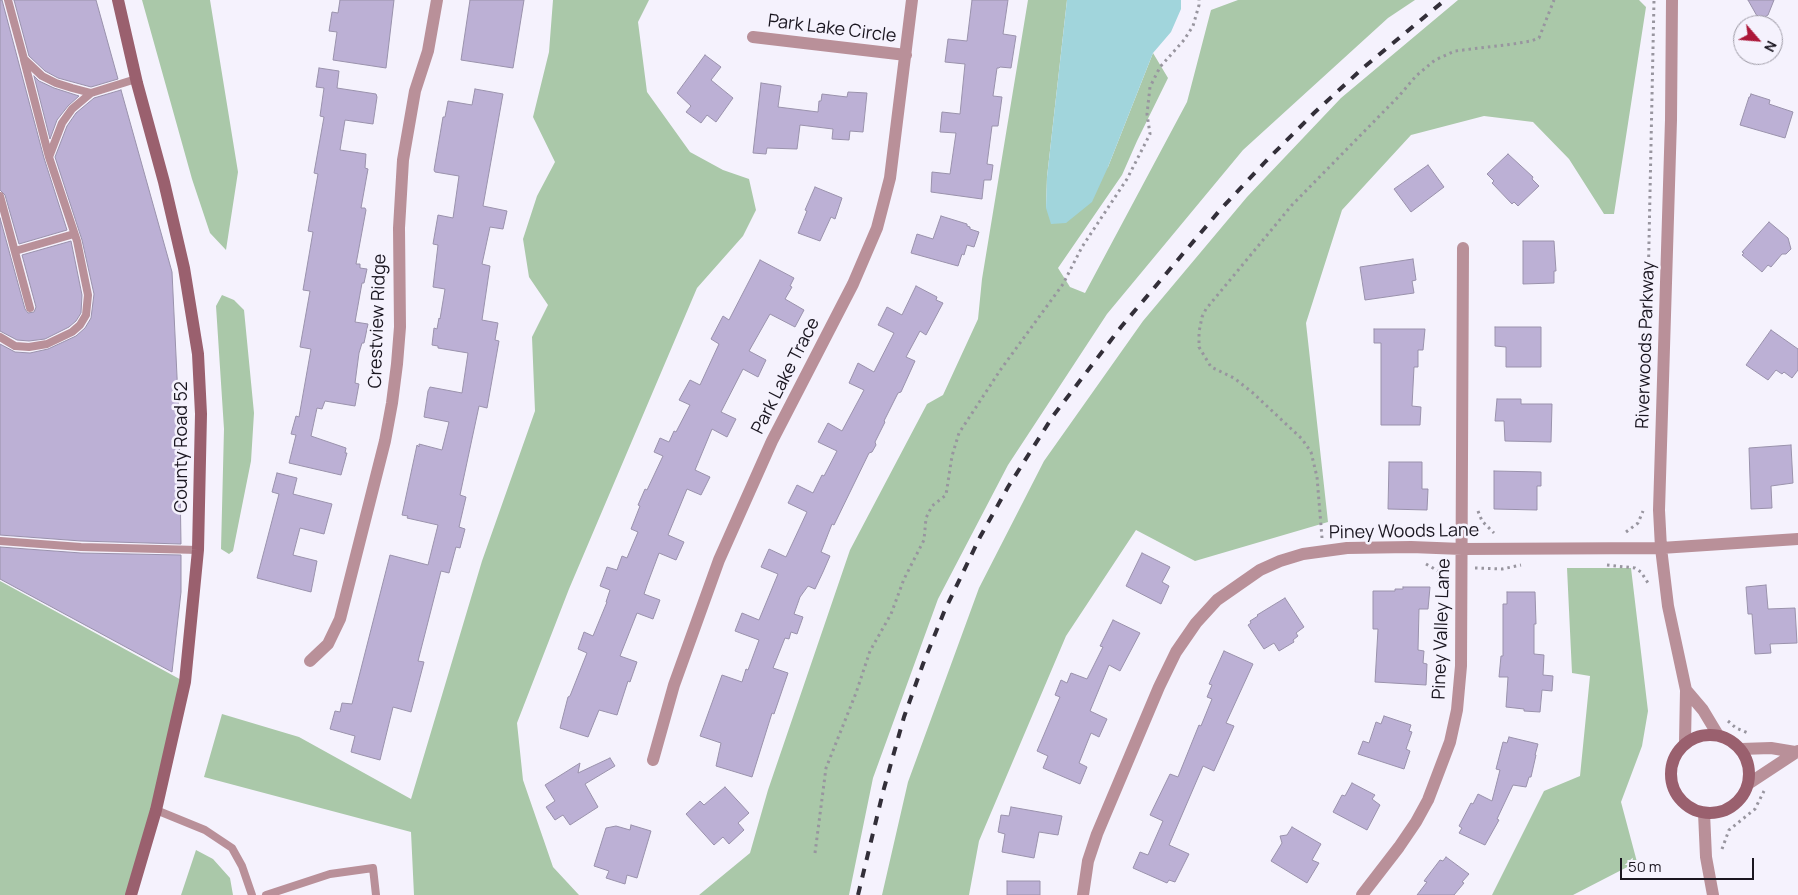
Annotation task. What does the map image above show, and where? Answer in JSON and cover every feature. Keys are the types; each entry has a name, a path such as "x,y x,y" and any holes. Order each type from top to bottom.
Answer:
{"main road":[{"name":"County Road 52","path":"118,0 184,268 198,354 201,414 198,550 185,682 156,810 131,895"},
{"path":"1701,735 1718,735 1730,740 1747,759 1748,784 1742,797 1732,807 1718,813 1704,813 1689,808 1678,798 1671,784 1670,769 1676,754 1686,742 1701,735"}],"street":[{"name":"Crestview Ridge","path":"310,661 328,644 340,619 392,403 400,327 399,228 403,160 415,91 428,51 437,0"},
{"name":"Park Lake Trace","path":"653,760 674,685 718,560 772,441 853,284 877,228 890,178 912,0"},
{"name":"Riverwoods Parkway","path":"1672,0 1671,110 1659,510 1661,548 1668,606 1686,690 1686,742"},
{"name":"Park Lake Circle","path":"754,37 906,56"},
{"name":"Piney Valley Lane","path":"1362,895 1399,847 1428,800 1450,742 1457,710 1462,666 1463,248"},
{"name":"Piney Woods Lane","path":"1083,895 1088,861 1097,834 1163,678 1176,652 1196,624 1217,600 1260,570 1303,554 1347,548 1661,548 1798,539"},
{"name":"Riverwoods Parkway","path":"1686,690 1703,710 1718,735"},
{"path":"1740,749 1770,748 1796,751"},
{"path":"1748,784 1796,751"},
{"path":"1704,813 1706,857 1713,895"}],"lane":[{"path":"0,337 15,346 29,347 47,344 72,332 80,325 86,315 88,295 74,234 49,158 8,0"},
{"path":"24,59 42,76 56,83 91,92"},
{"path":"49,158 62,123 72,109 91,92 136,79"},
{"path":"0,196 30,308"},
{"path":"15,251 74,234"},
{"path":"0,541 81,547 198,550"},
{"path":"156,810 205,830 232,848 242,866 252,895"},
{"path":"266,895 330,874 373,868 376,895"}],"path":[{"path":"815,853 826,768 856,693 870,651 891,614 904,579 924,540 926,518 932,506 946,496 952,456 959,433 1001,369 1062,284 1082,246 1127,179 1150,134 1147,114 1150,87 1160,67 1184,40 1193,26 1199,0"},
{"path":"1324,550 1317,477 1311,452 1302,439 1253,393 1234,378 1211,367 1199,347 1202,317 1206,309 1292,205 1399,96 1416,76 1435,60 1455,51 1513,44 1539,38 1554,0"},
{"path":"1646,392 1654,0"},
{"path":"1619,534 1632,529 1638,523 1643,511 1643,502"},
{"path":"1486,534 1495,534"},
{"path":"1418,564 1433,566 1444,578 1447,586"}],"green space":[{"path":"142,0 210,0 238,172 226,250 210,233 192,179"},
{"path":"553,0 649,0 638,22 647,92 690,152 723,170 749,179 756,210 743,236 697,288 569,589 517,723 523,780 553,867 579,895 414,895 411,832 204,777 222,714 299,737 411,799 482,561 535,411 532,337 548,305 529,277 523,239 537,196 555,162 533,117 549,52"},
{"path":"1028,0 1067,0 1047,177 1046,208 1108,167 1153,53 1168,78 1122,175 1058,268 1070,287 1085,293 1187,102 1211,10 1238,0 1415,0 1388,18 1243,150 1107,314 1008,465 938,599 873,778 849,895 699,895 750,853 768,790 850,550 927,404 943,395 978,319 982,279"},
{"path":"1458,0 1639,0 1646,7 1614,214 1604,214 1569,159 1533,122 1484,116 1411,135 1342,210 1306,323 1328,522 1195,561 1136,530 1066,636 979,841 969,895 882,895 908,782 979,588 1044,461 1143,321 1247,197 1341,98"},
{"path":"222,295 234,300 244,310 254,413 251,461 233,551 229,554 221,549 224,429 216,306"},
{"path":"1567,568 1631,568 1648,711 1642,746 1621,802 1637,862 1573,895 1492,895 1544,791 1580,776 1590,676 1572,673"},
{"path":"0,581 185,682 128,895 0,895"},
{"path":"196,850 213,859 230,878 233,895 181,895"}],"water":[{"path":"1067,0 1181,0 1181,9 1171,32 1153,53 1108,167 1092,202 1066,223 1051,224 1046,208 1047,177"}],"building":[{"path":"0,0 2,0 44,158 67,230 19,244 5,195 0,190"},
{"path":"14,0 96,0 118,79 91,87 58,78 45,71 29,56"},
{"path":"340,0 394,0 386,68 333,60 337,32 329,31 332,12 338,13"},
{"path":"470,0 524,0 513,68 461,60"},
{"path":"972,0 1008,0 1003,34 1016,36 1011,68 997,68 993,96 1002,97 998,126 992,126 987,164 993,165 991,180 984,180 982,199 931,192 932,172 950,174 956,133 940,132 942,112 960,114 965,64 945,62 948,39 967,41"},
{"path":"1748,0 1774,0 1768,15 1756,15"},
{"path":"705,55 721,67 711,80 733,98 716,122 707,115 701,123 686,112 691,106 677,93"},
{"path":"319,68 339,71 337,88 376,94 377,97 373,124 345,120 340,150 366,154 365,168 368,169 361,208 366,210 356,264 360,264 360,268 367,269 364,283 362,283 355,322 368,324 364,343 362,343 359,353 355,383 359,384 355,406 325,401 322,409 317,408 311,436 346,448 345,453 347,453 341,475 289,463 296,435 291,434 296,416 299,417 311,349 300,347 310,291 303,290 313,232 308,231 318,174 314,173 324,117 320,116 324,88 316,87"},
{"path":"34,76 39,81 54,88 79,96 57,120 50,139"},
{"path":"761,83 781,86 778,107 818,112 822,94 847,97 848,92 867,93 863,132 850,131 849,140 832,139 833,129 800,125 797,149 767,148 766,154 753,153"},
{"path":"475,89 503,94 483,206 507,211 503,229 490,227 482,264 490,266 482,320 498,323 495,340 499,341 487,408 479,406 460,495 466,497 459,527 465,529 460,548 456,547 449,573 441,571 418,661 424,662 411,712 393,707 380,760 351,752 355,736 330,729 335,711 340,712 342,703 352,704 390,555 428,565 438,525 407,518 408,516 402,515 417,445 419,447 419,444 442,450 449,422 424,417 428,391 430,387 462,393 468,353 438,348 438,346 432,345 434,328 437,329 440,319 445,289 433,287 438,245 433,244 438,215 453,218 459,176 435,172 434,170 443,117 445,117 448,101 472,105"},
{"path":"121,90 172,272 179,418 181,544 81,541 0,535 0,344 15,352 30,353 48,349 76,336 85,328 91,318 94,294 82,240 55,157 67,126 76,113 94,98"},
{"path":"1751,94 1770,100 1769,104 1793,112 1785,138 1740,125"},
{"path":"1508,154 1533,177 1532,179 1539,186 1518,206 1514,202 1512,204 1492,183 1494,181 1487,174"},
{"path":"1428,165 1444,187 1411,212 1394,189"},
{"path":"815,187 842,198 835,219 831,217 820,241 798,233"},
{"path":"941,216 967,224 970,229 979,232 974,247 967,245 958,266 911,253 917,234 933,239"},
{"path":"0,218 25,309 28,313 34,312 36,307 22,255 71,241 82,295 81,313 69,327 45,339 17,340 0,331"},
{"path":"1769,222 1788,238 1791,249 1786,254 1782,254 1771,267 1768,265 1762,272 1742,255 1744,253 1742,252"},
{"path":"1523,241 1554,241 1556,271 1554,271 1554,283 1523,284"},
{"path":"1413,259 1416,280 1412,281 1414,293 1365,300 1360,267"},
{"path":"760,260 794,278 790,286 792,287 785,299 804,310 795,327 770,314 749,351 766,360 758,377 743,369 721,412 736,419 727,437 712,429 695,470 710,477 701,495 687,489 668,535 684,542 676,560 659,553 644,594 660,600 653,619 637,613 620,656 637,662 630,682 628,681 617,715 599,710 588,737 560,728 568,697 587,653 578,649 584,632 593,636 607,602 610,590 600,586 607,567 617,570 622,556 627,558 638,532 631,529 640,506 638,505 663,456 654,452 660,438 669,442 674,431 676,432 690,405 679,400 690,380 700,385 719,344 711,339 723,316 729,320"},
{"path":"916,286 937,297 936,300 943,303 926,335 920,331 906,357 915,361 901,392 898,393 884,421 875,442 876,445 872,452 869,453 834,525 832,524 821,552 830,556 815,589 808,586 800,597 794,614 803,617 797,634 791,632 789,639 785,638 773,668 788,673 774,714 772,713 752,777 716,766 721,743 700,736 722,675 742,682 759,640 735,631 742,613 759,620 778,574 761,567 769,549 786,557 807,512 788,503 797,485 813,493 822,475 824,476 837,451 818,442 828,423 842,431 864,390 849,383 858,363 874,372 894,333 878,325 887,307 902,315"},
{"path":"1495,327 1541,327 1541,367 1506,367 1506,347 1495,346"},
{"path":"1374,329 1425,329 1423,350 1418,350 1418,367 1414,367 1412,406 1421,407 1420,425 1381,425 1381,343 1374,343"},
{"path":"1771,330 1798,349 1798,370 1792,378 1784,372 1782,374 1776,370 1768,380 1746,365"},
{"path":"1497,399 1521,399 1521,404 1552,404 1551,442 1505,441 1504,421 1495,421"},
{"path":"1791,445 1793,483 1771,486 1772,508 1751,509 1749,448"},
{"path":"1389,462 1422,462 1422,489 1428,489 1427,510 1388,509"},
{"path":"1494,471 1541,472 1541,486 1537,486 1537,510 1494,509"},
{"path":"277,473 297,478 293,494 332,504 324,534 300,528 293,555 317,561 311,592 257,578 279,494 272,492"},
{"path":"0,547 81,553 181,555 181,592 172,672 0,579"},
{"path":"1142,553 1170,567 1162,582 1169,586 1161,604 1126,586"},
{"path":"1766,585 1768,609 1795,608 1797,643 1770,644 1771,653 1755,654 1752,614 1748,614 1746,587"},
{"path":"1403,587 1430,587 1428,609 1419,609 1418,650 1424,651 1423,663 1427,664 1426,685 1375,682 1378,629 1373,629 1373,591 1395,591 1395,589 1403,589"},
{"path":"1507,592 1535,592 1536,624 1534,624 1534,654 1544,655 1543,675 1553,676 1552,691 1542,690 1540,712 1506,707 1508,677 1499,677 1501,656 1503,656 1503,604 1507,604"},
{"path":"1285,598 1304,627 1296,633 1298,636 1293,640 1294,642 1279,651 1274,643 1264,649 1248,625 1257,615"},
{"path":"1113,620 1140,633 1120,671 1109,665 1090,711 1107,719 1099,737 1091,733 1079,763 1087,767 1080,784 1043,768 1048,756 1037,751 1060,697 1055,695 1061,680 1067,683 1071,673 1087,679 1103,647 1100,646"},
{"path":"1224,651 1253,664 1226,723 1234,726 1214,771 1203,766 1169,845 1189,854 1175,882 1169,880 1167,883 1133,868 1140,852 1148,855 1163,821 1150,815 1170,774 1178,777 1199,725 1201,726 1212,699 1207,697 1212,685 1209,684"},
{"path":"1384,716 1411,725 1409,731 1412,732 1406,749 1410,751 1404,769 1358,754 1363,741 1369,743 1376,722 1381,724"},
{"path":"1509,737 1538,744 1536,755 1531,777 1529,777 1526,787 1513,785 1497,819 1499,820 1485,845 1459,833 1462,828 1459,826 1478,794 1492,801 1500,770 1496,769 1503,742 1507,743"},
{"path":"610,758 615,766 585,784 598,807 570,825 563,815 555,820 546,807 555,801 545,785 580,763 578,773"},
{"path":"1352,783 1375,795 1372,799 1380,805 1367,830 1333,812 1342,795 1345,796"},
{"path":"725,787 749,813 738,823 744,830 729,844 723,837 714,845 686,814 700,801 704,805"},
{"path":"1011,807 1062,816 1058,835 1039,832 1034,858 1002,852 1005,834 998,832 1001,815 1009,816"},
{"path":"631,825 651,831 637,878 627,875 625,884 606,878 609,871 594,866 606,828 616,826 630,830"},
{"path":"1292,827 1321,844 1312,860 1319,863 1307,883 1271,861 1282,843 1280,836 1287,835"},
{"path":"1446,857 1469,874 1462,882 1464,883 1454,895 1417,895 1427,882 1424,881 1440,860 1443,861"},
{"path":"1007,881 1040,881 1040,895 1007,895"}],"railway":[{"path":"858,895 883,792 904,717 944,612 980,537 1008,487 1053,416 1121,327 1220,210 1266,161 1363,68 1445,0"}]}
